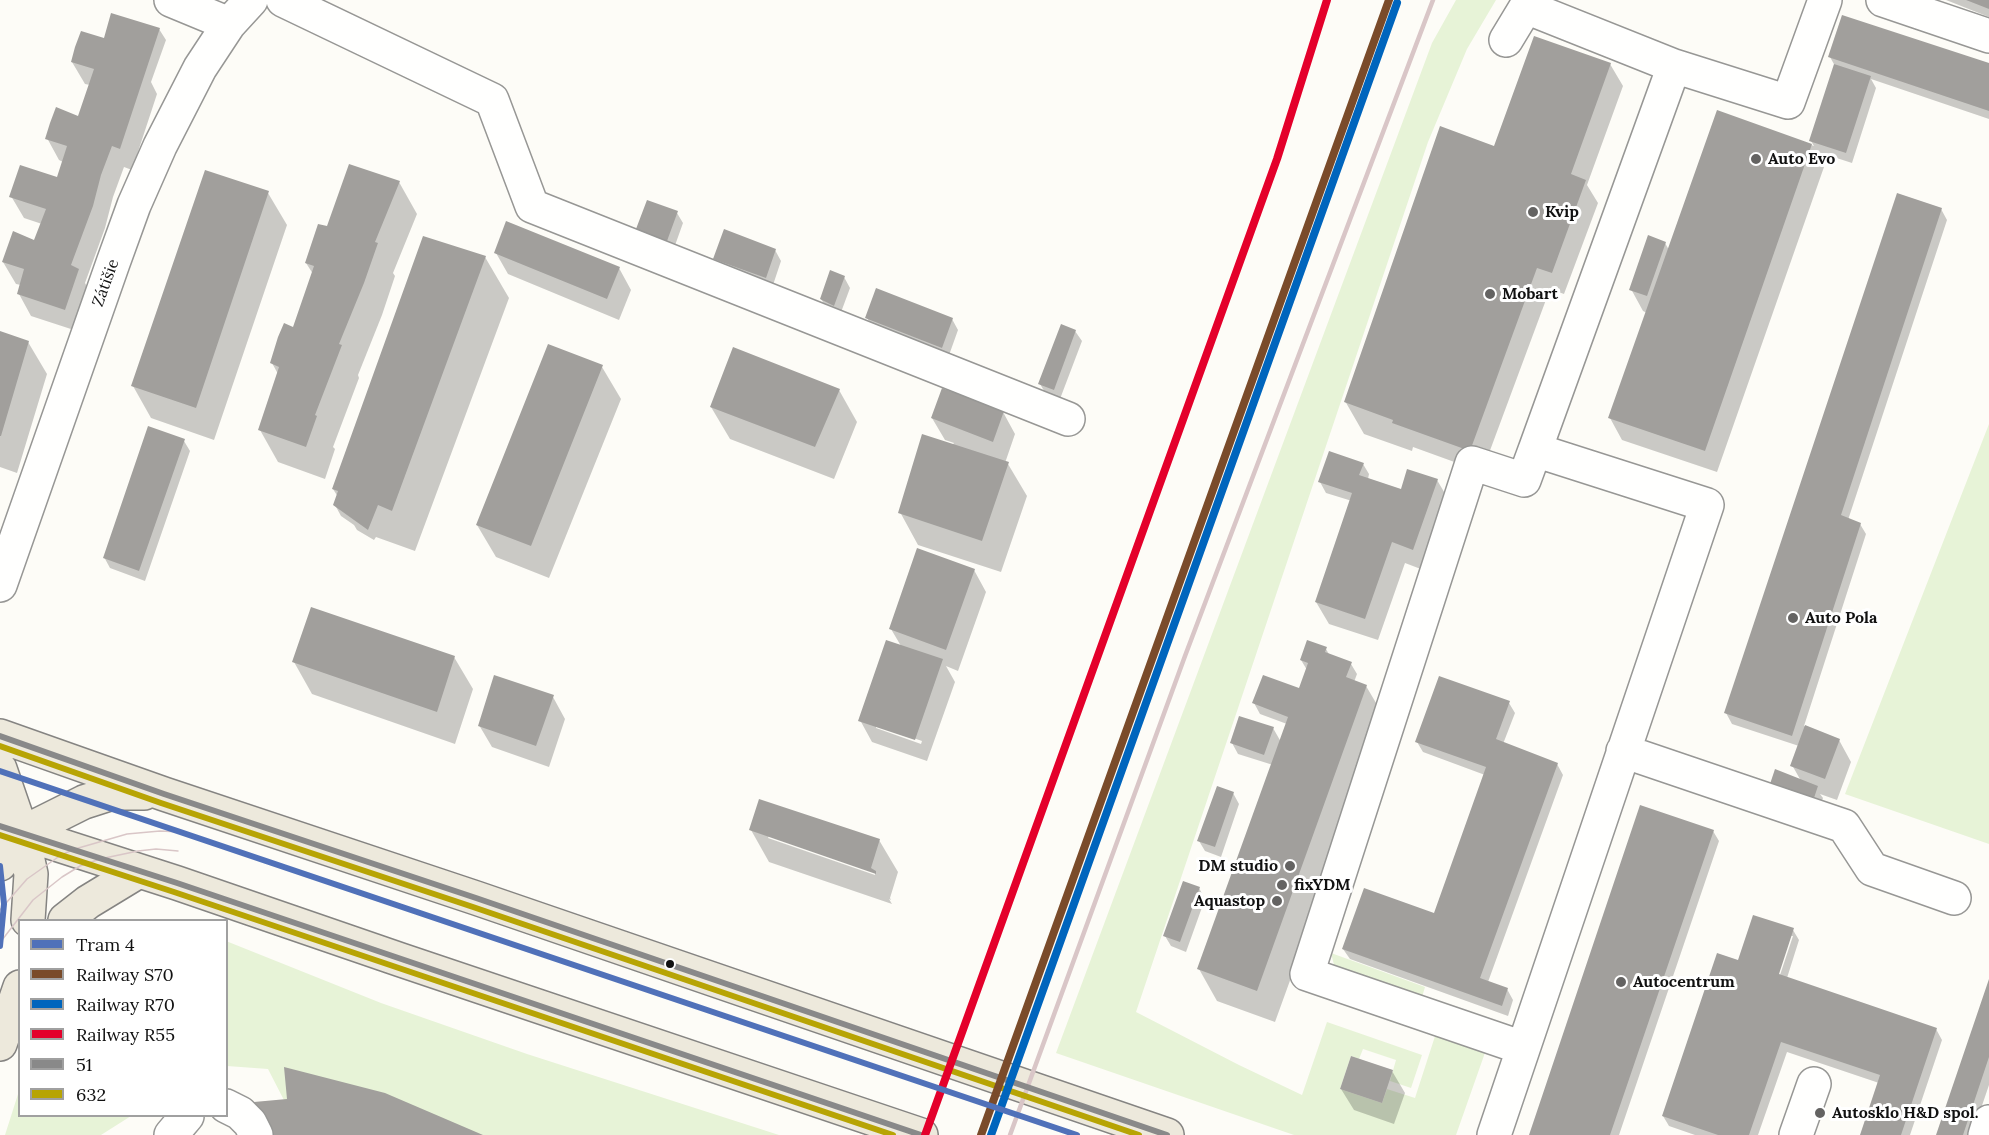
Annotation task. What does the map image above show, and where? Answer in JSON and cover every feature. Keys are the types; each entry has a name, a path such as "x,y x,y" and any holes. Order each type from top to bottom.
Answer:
{"main road":[{"path":"0,736 164,794 476,898 1167,1135"},
{"path":"0,769 11,829 31,874 28,919"},
{"path":"11,829 100,796 118,793 164,794"},
{"path":"0,864 11,829"},
{"path":"11,829 921,1135"},
{"path":"67,919 88,902 139,871"},
{"path":"0,1044 18,993"}],"street":[{"path":"171,0 229,24"},
{"name":"Zátišie","path":"0,585 134,205 177,108 229,24 251,0"},
{"path":"283,0 492,100 532,206 1068,419"},
{"path":"1506,40 1526,7 1674,66 1788,102 1825,0"},
{"path":"1883,0 1989,36"},
{"path":"1523,1048 1307,974 1472,463 1524,480 1674,66"},
{"path":"1494,1135 1707,505 1535,450"},
{"path":"1623,751 1844,826 1872,869 1954,898"},
{"path":"1796,1135 1814,1084"},
{"path":"228,1107 240,1113 250,1123 256,1135"},
{"path":"171,1135 187,1117"},
{"path":"1985,1135 1989,1122"}],"green space":[{"path":"1456,0 1496,0 1467,49 1428,142 1136,1012 1302,1095 1327,1022 1422,1055 1411,1088 1390,1081 1396,1060 1363,1049 1359,1059 1351,1056 1340,1089 1382,1103 1387,1089 1415,1098 1437,1030 1487,1047 1456,1135 1294,1135 1056,1053 1432,43"},
{"path":"1989,424 1989,844 1845,794"},
{"path":"228,942 381,1003 527,1054 779,1135 290,1135 287,1106 268,1069 228,1066"},
{"path":"1331,953 1425,987 1420,1004 1335,969"},
{"path":"18,1094 18,1117 129,1117 101,1135 5,1135"}],"building":[{"path":"1966,0 1989,0 1989,9"},
{"path":"111,13 160,28 120,149 112,146 101,175 93,206 71,265 79,269 65,310 17,294 24,269 2,262 13,231 34,240 46,209 9,197 20,165 57,177 67,146 45,139 50,123 56,107 78,116 94,69 71,62 75,47 81,31 104,38"},
{"path":"1842,15 1989,63 1989,111 1828,57"},
{"path":"1534,36 1611,63 1571,174 1586,180 1552,273 1537,268 1470,451 1392,423 1393,420 1344,402 1440,126 1494,146"},
{"path":"1834,64 1871,76 1846,153 1809,141"},
{"path":"1717,110 1812,144 1705,451 1608,418"},
{"path":"349,164 400,181 375,242 378,243 339,344 342,345 315,415 317,416 306,447 258,430 279,367 270,363 278,337 284,323 293,327 314,266 305,263 318,224 327,226"},
{"path":"205,170 269,191 196,408 131,386"},
{"path":"1897,193 1942,208 1841,515 1861,523 1792,736 1724,713"},
{"path":"647,200 678,211 667,241 636,229"},
{"path":"506,221 620,267 607,299 494,253"},
{"path":"724,229 776,249 766,278 713,259"},
{"path":"1648,235 1666,242 1647,296 1629,290"},
{"path":"423,236 486,256 392,511 378,505 368,530 333,505 338,491 332,489"},
{"path":"830,270 845,276 834,306 820,299"},
{"path":"876,288 953,318 942,348 865,318"},
{"path":"1061,324 1076,330 1054,390 1038,384"},
{"path":"0,331 29,341 1,436 0,436"},
{"path":"548,344 603,365 531,546 476,525"},
{"path":"733,347 840,389 815,447 710,407"},
{"path":"942,388 1004,411 993,442 931,418"},
{"path":"148,426 185,439 139,571 103,558"},
{"path":"922,434 1009,462 982,541 898,513"},
{"path":"1329,451 1364,463 1359,475 1401,489 1407,469 1438,479 1413,550 1392,542 1365,619 1315,602 1352,493 1318,482"},
{"path":"917,548 975,569 946,650 889,629"},
{"path":"311,607 455,656 437,712 292,662"},
{"path":"886,640 943,659 915,740 858,721"},
{"path":"1307,640 1327,647 1325,652 1352,662 1346,677 1367,685 1257,991 1197,969 1288,717 1252,703 1263,675 1299,688 1308,663 1300,660"},
{"path":"494,675 554,695 536,746 478,726"},
{"path":"1439,676 1510,701 1496,739 1558,763 1480,978 1508,988 1502,1006 1342,949 1364,888 1434,913 1486,767 1415,742"},
{"path":"1239,716 1274,727 1264,755 1230,743"},
{"path":"1805,725 1840,739 1825,779 1790,766"},
{"path":"1775,769 1818,786 1813,801 1770,784"},
{"path":"1217,786 1234,792 1215,847 1197,841"},
{"path":"759,799 880,839 871,868 876,871 876,874 749,830"},
{"name":"Autocentrum","path":"1640,805 1714,830 1610,1135 1529,1135"},
{"path":"1183,881 1200,887 1180,942 1163,936"},
{"path":"1753,915 1794,928 1779,974 1937,1028 1901,1135 1860,1135 1880,1075 1781,1042 1749,1135 1718,1135 1662,1116 1717,953 1738,960"},
{"path":"1989,979 1989,1057 1963,1135 1936,1135"},
{"path":"1351,1056 1393,1070 1382,1103 1340,1089"},
{"path":"284,1067 385,1093 483,1135 257,1135 254,1102 287,1099"}],"tram line":[{"name":"4","path":"0,771 1077,1135"},
{"path":"0,910 27,879 61,855 127,834 181,832"},
{"path":"18,919 33,900 80,866 138,851 156,849 178,851"},
{"name":"4","path":"0,866 4,904 0,946"},
{"path":"2,940 18,919"}],"railway":[{"path":"1010,1135 1185,656 1433,0"}],"rail line":[{"name":"R55","path":"925,1135 1277,159 1327,0"},
{"name":"S70","path":"981,1135 1389,0"},
{"name":"R70","path":"991,1135 1397,3"}],"transit line":[{"name":"51","path":"0,736 164,794 476,898 1167,1135"},
{"name":"632","path":"0,746 161,803 473,907 1139,1135"},
{"name":"51","path":"0,826 177,883 921,1135"},
{"name":"632","path":"0,835 893,1135"}],"place":[{"name":"Auto Evo","path":"1756,159"},
{"name":"Kvip","path":"1533,212"},
{"name":"Mobart","path":"1490,294"},
{"name":"Auto Pola","path":"1793,618"},
{"name":"DM studio","path":"1290,866"},
{"name":"fixYDM","path":"1282,885"},
{"name":"Aquastop","path":"1277,901"},
{"name":"Autocentrum","path":"1621,982"},
{"name":"Autosklo H&D spol.","path":"1820,1113"}]}
